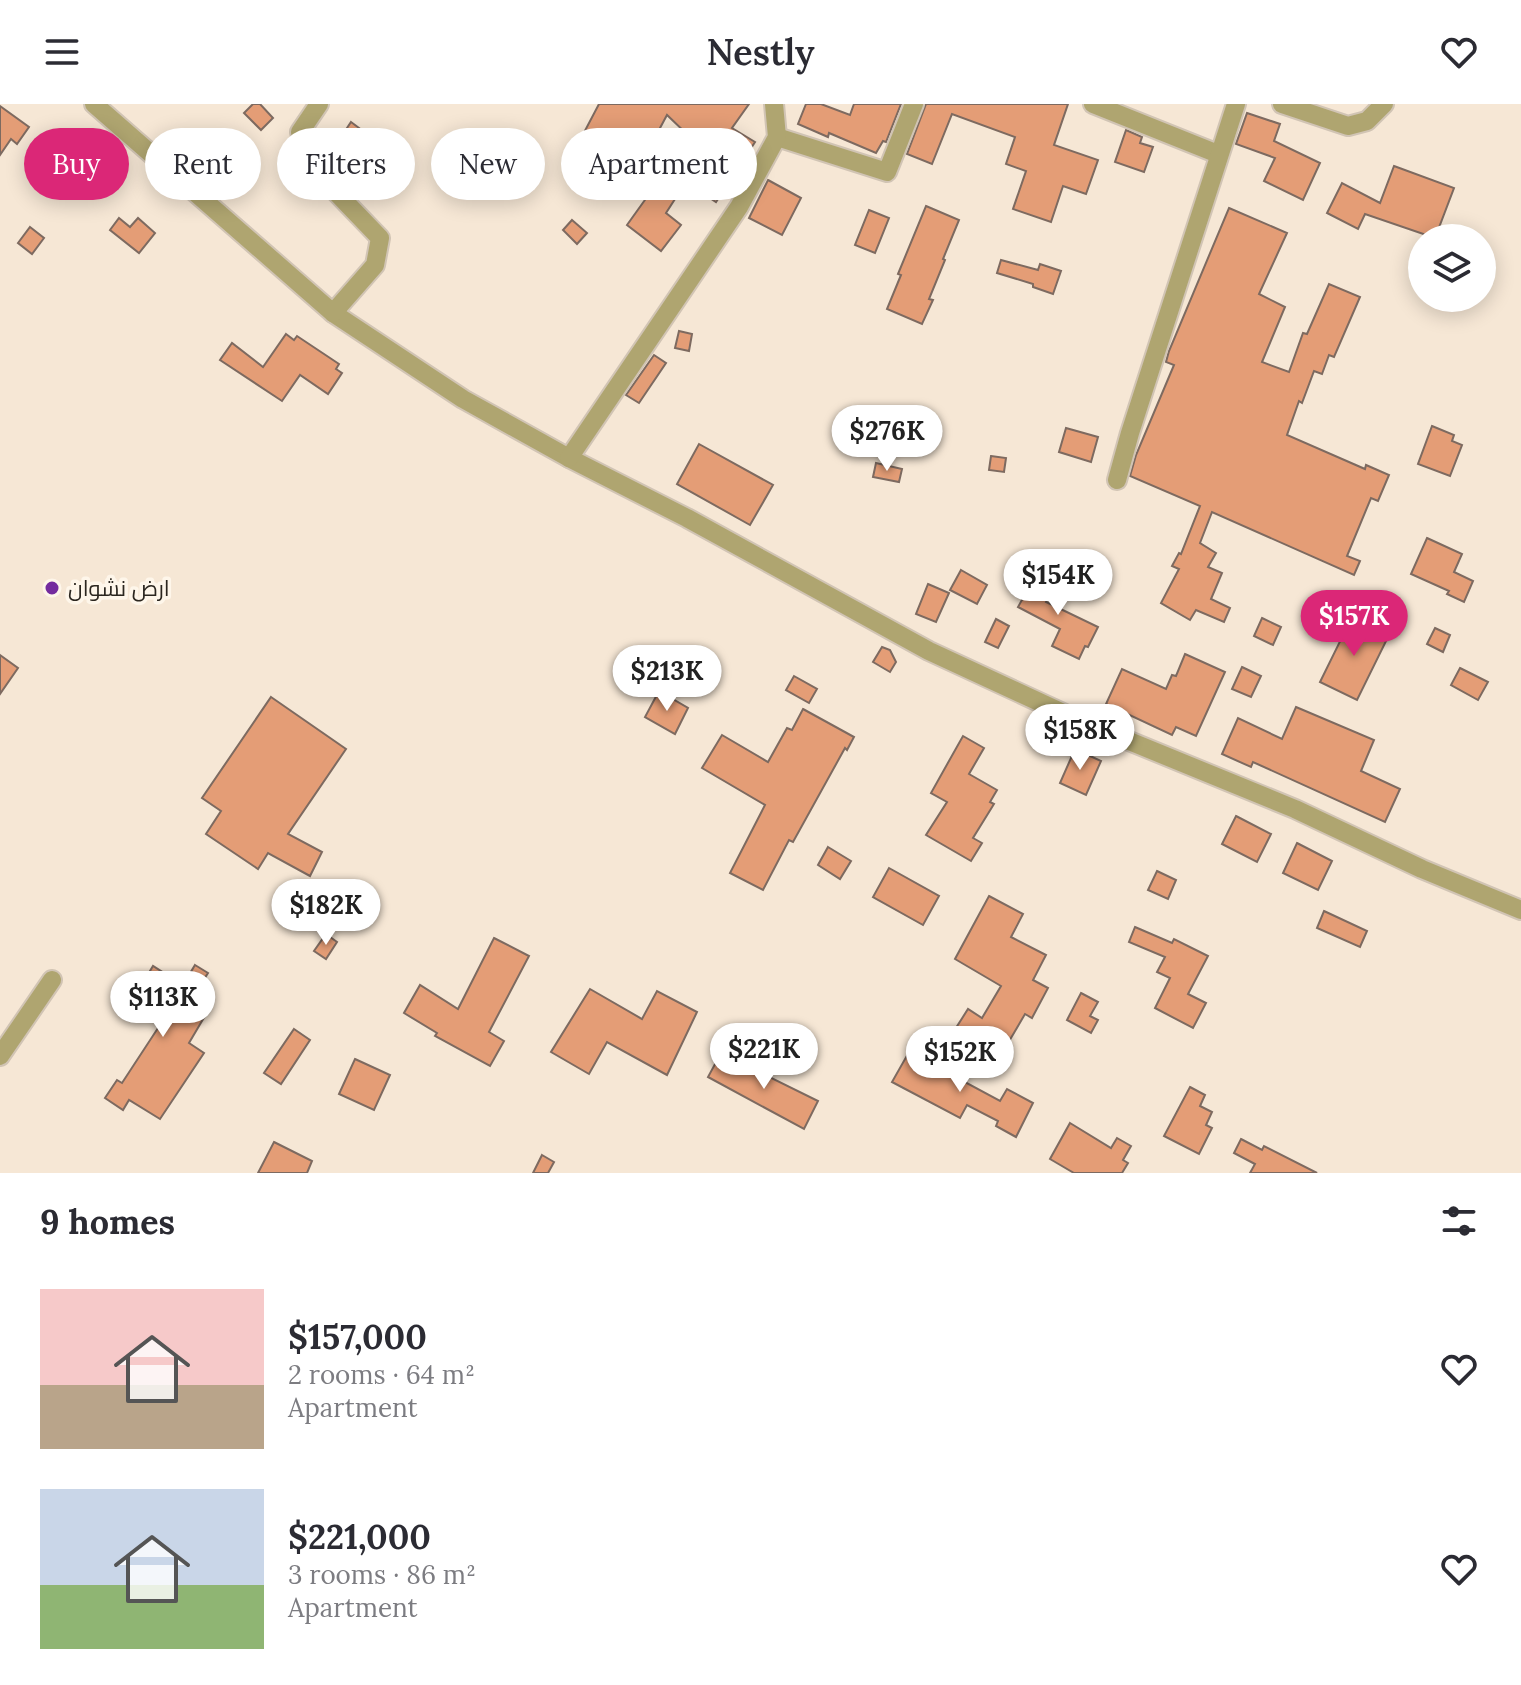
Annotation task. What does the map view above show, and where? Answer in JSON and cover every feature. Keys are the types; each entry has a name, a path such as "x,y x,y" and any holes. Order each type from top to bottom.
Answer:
{"street":[{"path":"94,104 333,313 463,399 929,651 1078,720 1295,809 1422,869 1521,910"},
{"path":"319,104 300,132 307,162 380,238 375,265 333,313"},
{"path":"569,458 739,207 777,137 774,104"},
{"path":"777,137 887,172 914,104"},
{"path":"1093,104 1218,154"},
{"path":"1117,480 1236,104"},
{"path":"1282,104 1348,126 1367,121 1384,104"},
{"path":"0,1056 52,980"}],"building":[{"path":"253,104 260,104 273,118 261,130 244,113"},
{"path":"599,104 749,104 732,128 681,128 667,115 660,128 586,128"},
{"path":"806,104 821,104 850,115 854,104 901,104 886,142 883,141 876,153 798,124"},
{"path":"926,104 1068,104 1054,145 1098,160 1086,194 1063,186 1051,222 1013,209 1026,171 1006,164 1015,137 952,114 932,164 907,154"},
{"path":"0,106 29,127 24,128 24,134 17,144 11,139 0,155"},
{"path":"1247,113 1280,124 1274,141 1320,163 1303,200 1264,181 1275,158 1236,144"},
{"path":"1126,130 1142,137 1140,143 1153,147 1144,172 1115,162"},
{"path":"1394,166 1454,188 1440,224 1408,224 1408,229 1365,214 1358,229 1327,213 1342,183 1380,203"},
{"path":"768,180 801,198 782,235 749,218"},
{"path":"645,200 674,200 666,213 681,225 661,251 627,225"},
{"path":"926,206 959,220 922,324 887,309"},
{"path":"1229,208 1287,233 1259,294 1285,307 1262,362 1289,372 1303,333 1307,334 1329,284 1360,297 1334,357 1329,355 1322,374 1314,371 1287,435 1365,469 1366,465 1389,475 1378,501 1371,498 1347,556 1360,561 1354,575 1212,512 1200,543 1216,553 1208,567 1222,573 1211,599 1230,608 1224,622 1196,610 1190,620 1161,603 1179,569 1172,566 1181,554 1200,506 1130,476 1174,365 1166,362 1169,351"},
{"path":"869,210 889,218 875,253 855,245"},
{"path":"119,218 130,227 138,218 155,233 139,253 110,230"},
{"path":"572,220 587,233 577,244 563,230"},
{"path":"30,227 44,238 32,254 18,243"},
{"path":"1001,260 1038,270 1040,264 1061,271 1053,294 997,273"},
{"path":"679,331 692,334 689,351 675,348"},
{"path":"286,334 294,340 297,336 339,364 336,369 342,373 328,394 300,375 282,401 220,360 232,343 263,367"},
{"path":"654,355 666,363 639,403 626,395"},
{"path":"863,411 891,421 877,456 850,446"},
{"path":"1432,426 1454,435 1452,441 1462,445 1450,476 1418,464"},
{"path":"1066,428 1098,437 1091,462 1059,452"},
{"path":"699,444 773,485 750,525 677,484"},
{"path":"991,456 1006,458 1004,472 989,470"},
{"path":"876,463 902,469 899,482 873,477"},
{"path":"1427,538 1462,554 1454,572 1473,581 1464,602 1447,594 1449,591 1411,574"},
{"path":"961,570 987,585 977,604 950,590"},
{"path":"1038,571 1056,580 1046,602 1098,627 1079,659 1052,646 1060,629 1018,607"},
{"path":"928,584 949,593 936,622 916,614"},
{"path":"1352,617 1389,635 1357,700 1320,682"},
{"path":"1262,618 1281,627 1273,645 1254,636"},
{"path":"996,619 1009,626 998,648 985,642"},
{"path":"1435,628 1450,635 1443,652 1427,644"},
{"path":"882,647 890,650 896,662 890,672 873,662"},
{"path":"1185,654 1225,672 1196,736 1176,727 1172,735 1106,704 1122,669 1166,689 1172,675 1176,676"},
{"path":"0,655 18,668 0,694"},
{"path":"1242,667 1261,676 1251,697 1232,689"},
{"path":"1460,668 1488,682 1478,700 1451,685"},
{"path":"794,676 817,689 809,703 786,690"},
{"path":"659,691 688,708 675,734 645,717"},
{"path":"271,697 346,749 288,834 322,852 310,876 268,853 258,869 206,834 221,811 202,798"},
{"path":"1296,707 1374,740 1361,771 1400,789 1385,822 1253,762 1251,767 1222,754 1238,718 1282,739"},
{"path":"803,709 854,737 793,842 789,840 763,890 730,873 765,805 702,768 722,735 768,762 787,728 792,730"},
{"path":"963,736 984,748 969,774 997,790 990,802 994,804 973,838 982,843 971,861 926,835 947,802 931,793"},
{"path":"1075,749 1101,761 1086,795 1060,783"},
{"path":"1236,816 1271,834 1257,862 1222,844"},
{"path":"1297,843 1332,861 1318,890 1283,873"},
{"path":"828,847 851,861 840,879 818,865"},
{"path":"889,868 939,896 923,925 873,897"},
{"path":"1157,871 1176,880 1168,899 1148,890"},
{"path":"989,896 1023,914 1011,937 1046,955 1033,980 1048,988 1032,1018 1025,1014 1004,1050 972,1031 966,1039 954,1031 968,1009 982,1018 1001,986 955,959"},
{"path":"1324,911 1367,931 1360,947 1317,928"},
{"path":"1135,927 1172,943 1174,939 1208,956 1188,994 1206,1003 1193,1028 1155,1008 1170,978 1157,972 1165,957 1129,942"},
{"path":"326,934 337,942 326,959 314,951"},
{"path":"494,938 529,956 489,1032 504,1041 490,1066 435,1036 437,1033 404,1013 420,985 458,1009"},
{"path":"195,965 208,973 197,990 206,995 204,999 212,1004 189,1043 204,1053 160,1119 129,1100 123,1110 105,1098 117,1080 122,1083 160,1025 119,1004 134,975 144,981 153,966 183,985"},
{"path":"590,989 642,1019 657,991 697,1012 667,1075 607,1042 589,1074 551,1052"},
{"path":"1081,993 1098,1002 1090,1016 1098,1020 1091,1033 1067,1020"},
{"path":"294,1029 310,1040 281,1084 264,1073"},
{"path":"909,1052 1000,1101 1007,1089 1033,1103 1016,1137 996,1126 998,1121 967,1105 960,1118 892,1082"},
{"path":"721,1053 818,1101 804,1129 708,1077"},
{"path":"355,1059 390,1075 374,1110 339,1094"},
{"path":"1190,1087 1205,1095 1200,1106 1212,1112 1206,1125 1212,1128 1199,1154 1164,1136"},
{"path":"1070,1123 1111,1148 1117,1138 1131,1146 1123,1160 1128,1163 1122,1173 1074,1173 1050,1159"},
{"path":"1241,1139 1262,1150 1264,1146 1317,1173 1250,1173 1255,1164 1234,1153"},
{"path":"274,1142 312,1161 307,1173 258,1173"},
{"path":"542,1155 554,1162 548,1173 533,1173"}],"place":[{"name":"ارض نشوان","path":"52,588"}]}
